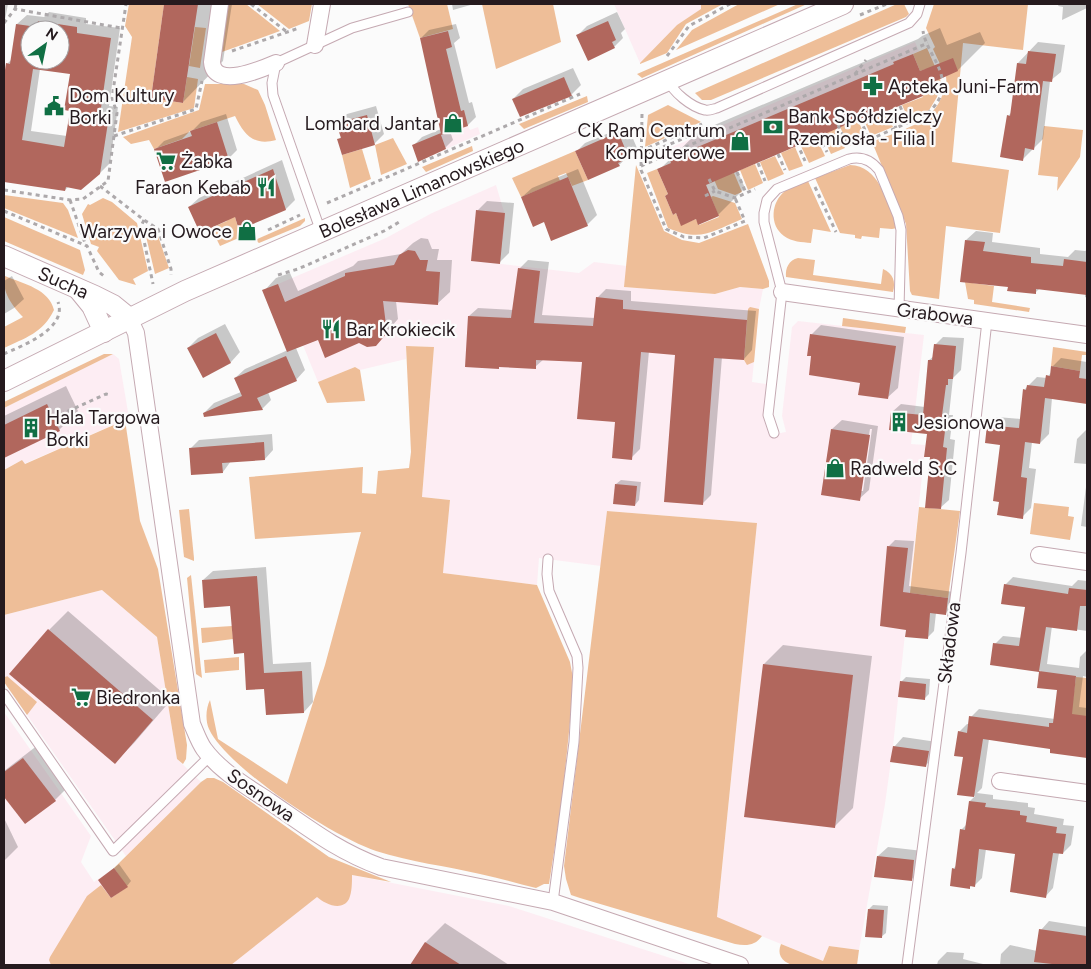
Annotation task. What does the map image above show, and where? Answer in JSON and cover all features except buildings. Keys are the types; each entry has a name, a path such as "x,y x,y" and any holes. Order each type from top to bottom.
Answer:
{"street":[{"path":"220,4 212,68 224,76 244,75 276,63"},
{"path":"315,45 322,4"},
{"name":"Bolesława Limanowskiego","path":"4,381 185,290 837,5"},
{"name":"Sucha","path":"4,256 78,289 92,306 104,332"},
{"path":"78,289 113,306 129,318"},
{"name":"Grabowa","path":"782,292 1087,335"},
{"name":"Sosnowa","path":"129,318 136,333 192,724 203,748 210,756 232,776 334,846 352,856 381,867 554,902 740,965"},
{"path":"1040,555 1087,562"},
{"path":"1000,781 1087,793"}],"lane":[{"path":"668,80 674,91 698,107 709,110 717,108 905,26 914,19 920,4"},
{"path":"321,232 273,95 272,83 276,63 352,28 408,12"},
{"path":"774,433 768,415 782,292 764,222 765,207 771,193 808,171 856,157 868,161 879,170 902,230 899,309"},
{"name":"Składowa","path":"907,965 961,553 987,321"},
{"path":"548,559 548,591 577,656 578,668 574,742 554,902"},
{"path":"4,694 113,851 210,756"}],"path":[{"path":"4,23 15,9 16,4"},
{"path":"4,190 70,200 82,199 108,181 117,113 112,98 126,4"},
{"path":"251,4 287,32"},
{"path":"667,56 689,26 730,4"},
{"path":"15,9 122,28"},
{"path":"213,58 319,22"},
{"path":"926,23 923,32 942,76"},
{"path":"916,38 924,35"},
{"path":"641,166 928,43"},
{"path":"854,74 865,60 873,57"},
{"path":"114,136 196,109 203,74"},
{"path":"900,106 907,123"},
{"path":"642,110 641,170 666,230 684,237 704,238 745,221 735,198 715,191 709,179"},
{"path":"889,111 896,128"},
{"path":"641,151 708,122 699,117"},
{"path":"860,119 869,139"},
{"path":"838,125 848,149"},
{"path":"641,156 704,130 720,132"},
{"path":"819,136 829,157"},
{"path":"797,142 836,232"},
{"path":"778,154 787,175"},
{"path":"758,163 766,184"},
{"path":"737,172 746,193"},
{"path":"100,186 158,229 171,269 171,276"},
{"path":"705,196 715,191"},
{"path":"70,200 99,272 106,277"},
{"path":"4,211 87,246"},
{"path":"144,220 141,226 155,283 144,287"},
{"path":"4,354 45,333 55,322 59,313 59,304"},
{"path":"53,418 106,394 111,395"}],"shaded area":[{"path":"129,4 164,4 151,98 183,103 187,77 198,79 194,108 118,132 132,37 125,26"},
{"path":"228,4 246,4 280,31 222,52 220,50"},
{"path":"257,4 312,4 309,21 289,29"},
{"path":"408,4 447,4 453,29 420,38"},
{"path":"482,4 553,4 561,42 496,69"},
{"path":"614,4 701,4 702,9 677,25 640,63"},
{"path":"701,4 723,4 686,24 667,53 640,64 677,25 701,9"},
{"path":"739,4 780,4 676,50 692,30"},
{"path":"798,4 807,4 642,78 637,74"},
{"path":"897,4 904,4 909,14 906,17 711,100 702,100 695,93"},
{"path":"934,4 1028,4 1023,50 963,43 952,162 1009,170 1000,233 946,226 939,299 912,295 910,291 906,224 872,142 915,125 939,104 946,85 946,77 926,28"},
{"path":"195,27 206,28 200,68 189,66"},
{"path":"915,42 919,51 893,62 894,64 669,159 665,150"},
{"path":"927,48 941,84 937,97 928,112 909,120 902,105 923,97 920,88 932,83 926,69 920,71 913,54"},
{"path":"205,84 244,84 258,90 265,105 276,140 256,140 246,134 235,116 190,131 182,139 154,149 149,140 131,144 123,137 199,110"},
{"path":"587,96 588,102 524,129 519,124"},
{"path":"668,105 701,122 645,147 648,115"},
{"path":"877,108 880,114 886,112 893,127 871,136 863,118 870,115 869,112"},
{"path":"858,120 866,139 849,146 839,125 842,124 843,126"},
{"path":"468,126 470,130 478,127 480,134 446,149 441,135"},
{"path":"1044,126 1083,130 1080,157 1057,191 1058,177 1038,175"},
{"path":"835,127 845,148 831,154 822,135"},
{"path":"816,137 825,156 809,163 799,142"},
{"path":"393,138 407,164 381,175 375,145"},
{"path":"472,146 473,151 426,172 422,167"},
{"path":"795,147 803,166 789,171 781,153"},
{"path":"362,149 371,179 350,188 342,155"},
{"path":"575,151 588,180 572,186 566,173 558,176 560,181 521,197 512,178"},
{"path":"775,156 784,174 768,181 760,162"},
{"path":"755,164 763,183 748,190 740,170"},
{"path":"636,165 664,231 682,240 699,243 748,224 769,281 769,287 763,289 740,287 715,294 624,287"},
{"path":"850,165 868,171 875,178 885,195 897,228 880,228 879,238 862,236 861,239 855,238 855,235 840,233 815,178"},
{"path":"657,169 668,194 665,196 673,215 676,213 681,225 696,219 699,225 719,217 711,197 713,196 735,203 742,219 706,234 698,235 668,228 647,173"},
{"path":"734,173 742,192 735,195 718,189 713,177"},
{"path":"808,181 831,232 813,229 811,243 794,241 787,238 779,231 774,220 775,207 780,196 785,191"},
{"path":"496,185 505,215 503,239 495,239 493,263 579,273 594,262 627,266 625,287 715,294 740,287 763,289 759,309 752,382 766,384 763,417 769,435 786,432 782,416 792,327 798,321 924,335 911,444 925,445 924,457 893,746 885,804 859,950 829,946 823,961 717,918 757,523 607,511 601,566 539,558 537,585 443,573 450,500 422,497 434,347 406,346 406,359 360,370 355,367 318,382 278,284 386,238 432,213"},
{"path":"4,195 63,203 68,210 78,238 4,208"},
{"path":"103,198 112,202 137,223 148,271 133,279 136,285 119,280 97,251 99,247 91,244 82,214 88,204 90,205"},
{"path":"232,207 241,237 220,246 211,228 227,221"},
{"path":"4,217 80,250 85,270 83,275 4,241"},
{"path":"305,218 305,221 300,226 259,243 255,240"},
{"path":"144,228 158,236 169,268 155,274"},
{"path":"798,258 815,260 813,275 881,284 883,269 893,278 893,292 786,277 788,265"},
{"path":"5,276 41,292 47,297 54,310 50,318 33,334 4,348 4,327 23,317 6,293"},
{"path":"965,282 994,286 992,302 1030,308 1029,312 974,304 974,300 968,299"},
{"path":"750,307 759,309 754,362 747,365 744,360 748,309"},
{"path":"843,318 906,327 905,333 842,326"},
{"path":"406,346 434,347 422,497 450,500 443,573 537,585 570,662 573,678 572,702 562,801 549,884 536,888 402,858 358,844 310,817 259,781 237,763 220,745 209,729 207,722 210,700 218,739 287,784 325,665 361,532 255,539 249,477 363,467 362,493 376,494 378,471 409,468 411,452"},
{"path":"1053,347 1087,352 1087,355 1082,355 1080,371 1051,366"},
{"path":"104,354 113,354 4,408 4,402"},
{"name":"Hala Targowa Borki","path":"113,354 119,359 129,418 24,464 22,460 4,470 4,408"},
{"path":"355,367 360,370 365,401 327,403 318,382"},
{"path":"125,420 140,521 158,569 187,745 186,759 183,764 177,759 157,637 102,590 4,615 4,470 22,460 25,464"},
{"path":"1034,503 1069,507 1068,516 1074,517 1070,540 1030,534"},
{"path":"919,507 960,511 948,598 910,593"},
{"path":"189,509 194,561 184,557 179,510"},
{"path":"607,511 757,523 717,917 762,936 747,945 735,944 571,895 564,866"},
{"path":"191,575 202,678 196,674 187,578"},
{"path":"102,590 157,637 177,759 201,782 126,856 4,682 4,615"},
{"path":"232,626 233,639 202,643 201,628"},
{"path":"239,657 239,670 205,673 204,660"},
{"path":"4,676 7,676 37,702 27,715 4,682"},
{"path":"1076,677 1087,678 1087,716 1080,716 1069,728"},
{"path":"4,712 91,836 81,862 94,882 114,868 127,886 352,875 509,906 692,965 4,965"},
{"path":"207,778 214,778 223,782 329,857 391,882 352,875 351,893 346,903 333,906 317,897 231,965 51,965 50,957 87,896 101,885 111,898 127,887 114,868"},
{"path":"781,944 823,961 829,946 859,950 857,965 792,965 781,957 779,951"}],"place":[{"name":"Apteka Juni-Farm","path":"873,86"},
{"name":"Dom Kultury Borki","path":"54,106"},
{"name":"Lombard Jantar","path":"453,123"},
{"name":"Bank Spółdzielczy Rzemiosła - Filia I","path":"773,127"},
{"name":"CK Ram Centrum Komputerowe","path":"740,141"},
{"name":"Żabka","path":"166,161"},
{"name":"Faraon Kebab","path":"266,187"},
{"name":"Warzywa i Owoce","path":"247,231"},
{"name":"Bar Krokiecik","path":"331,329"},
{"name":"Jesionowa","path":"899,422"},
{"name":"Hala Targowa Borki","path":"31,428"},
{"name":"Radweld S.C","path":"835,468"},
{"name":"Biedronka","path":"81,697"}]}
